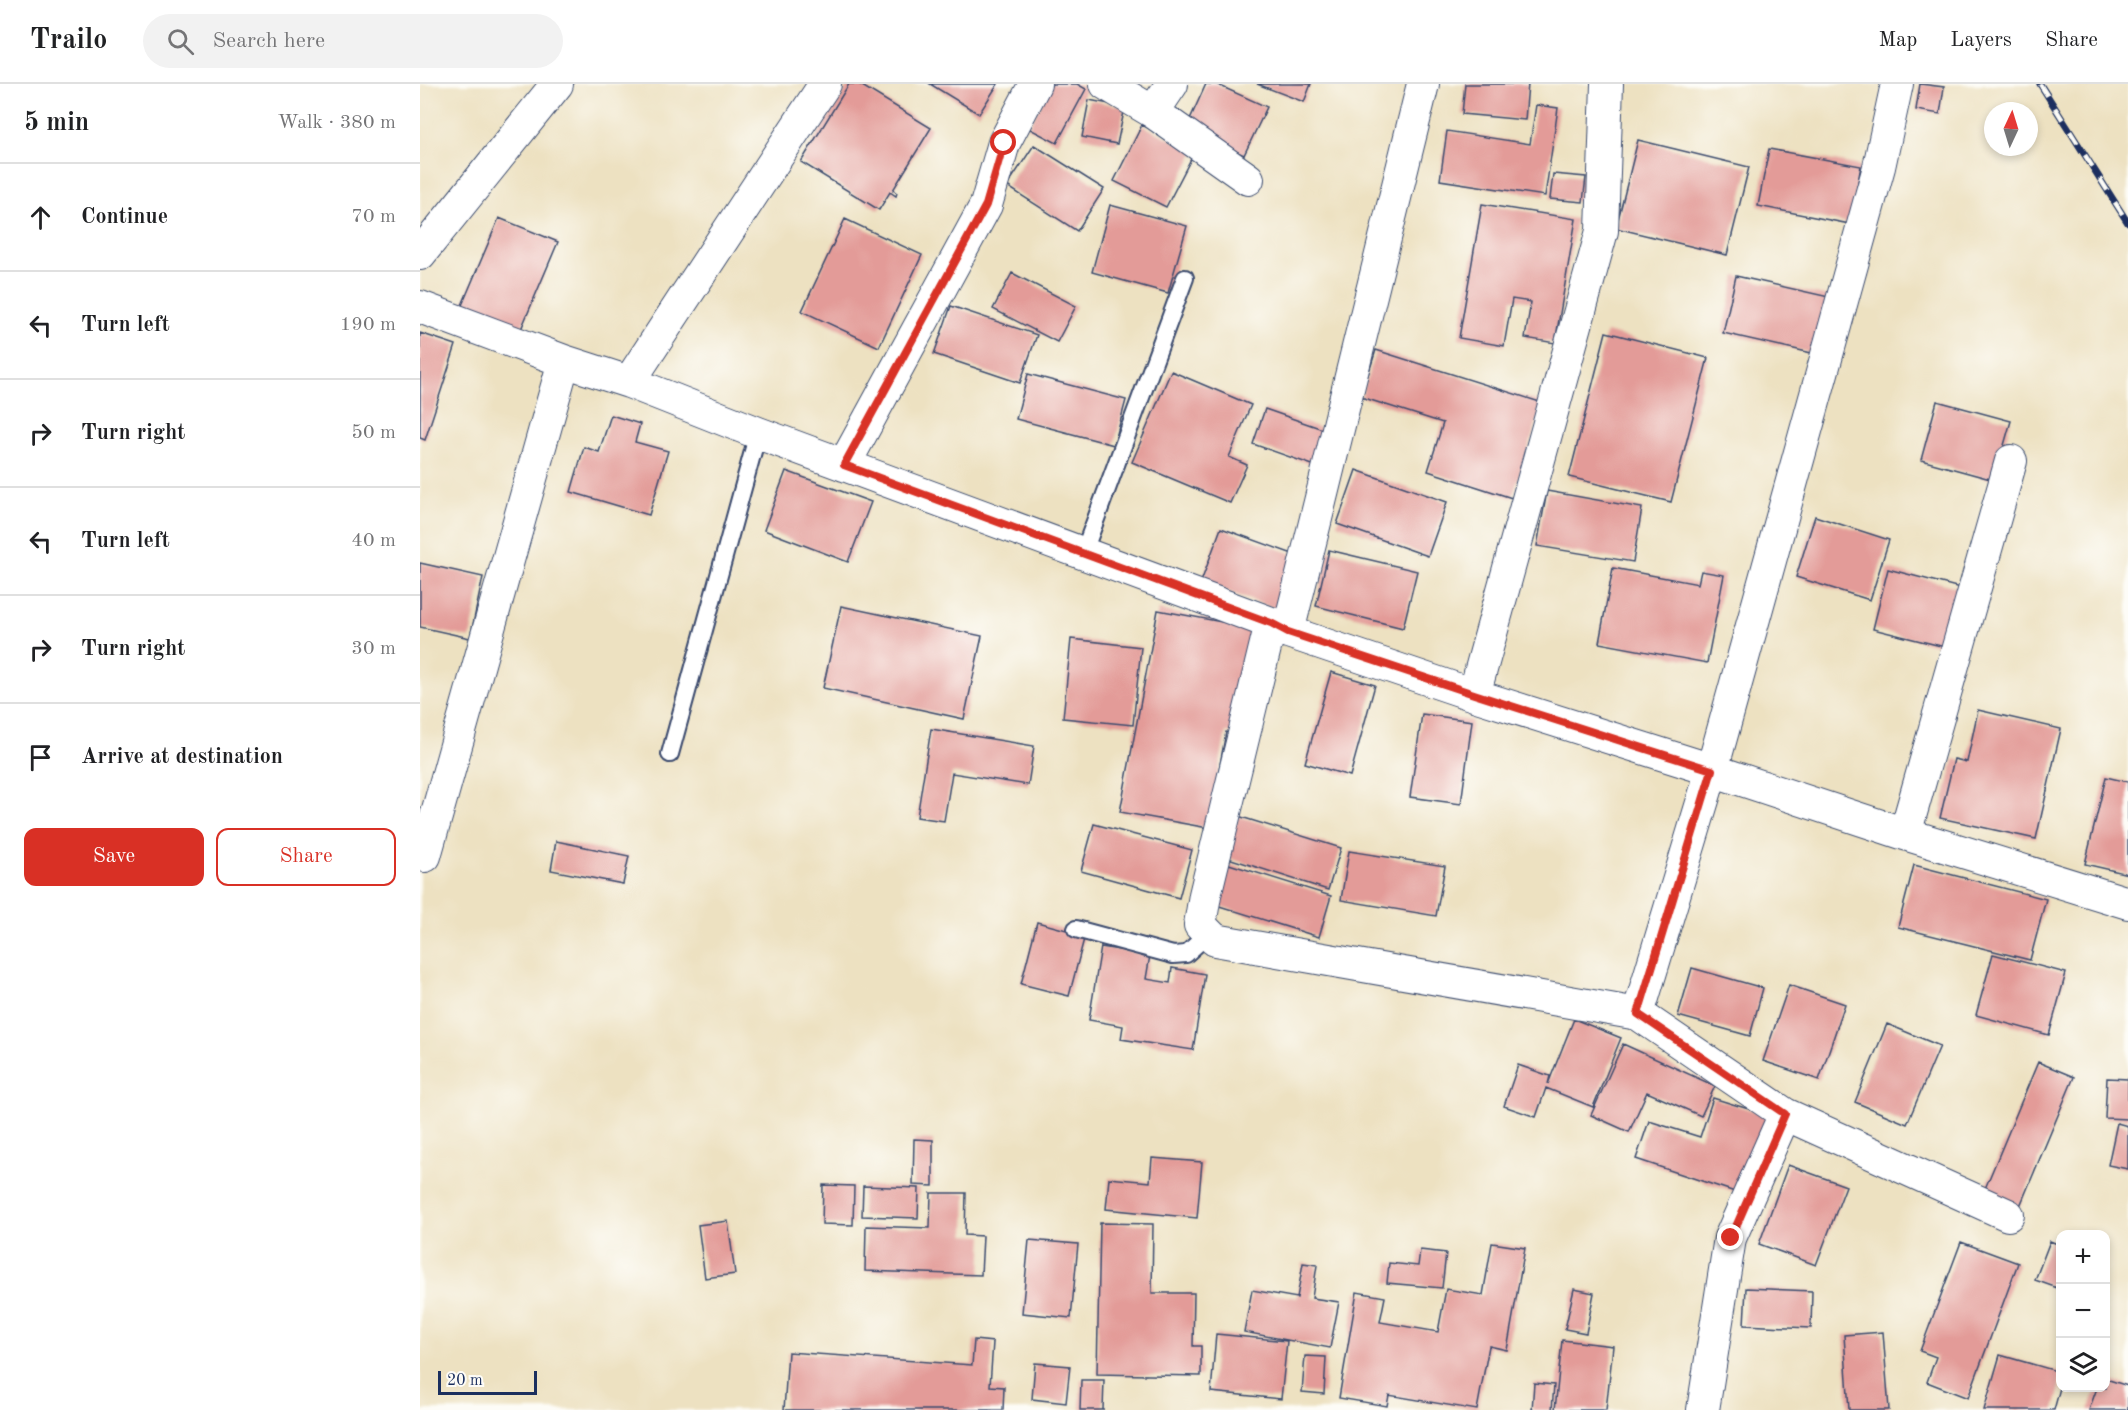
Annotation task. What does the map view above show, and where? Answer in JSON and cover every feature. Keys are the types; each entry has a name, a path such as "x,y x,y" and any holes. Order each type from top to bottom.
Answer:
{"street":[{"path":"420,254 557,84"},
{"path":"629,382 825,84"},
{"path":"844,465 986,205 1004,143 1035,84"},
{"path":"1106,84 1153,112 1248,179"},
{"path":"1153,112 1172,84"},
{"path":"1423,84 1279,627 1205,895 1200,925 1215,939 1638,1014 1785,1114 2008,1215"},
{"path":"1474,694 1602,231 1607,84"},
{"path":"1638,1014 1712,770 1879,167 1897,84"},
{"path":"420,307 564,361 629,382 758,433 1279,627 1474,694 1905,834 2128,903"},
{"path":"425,856 564,361"},
{"path":"1905,834 2010,461"},
{"path":"1702,1410 1731,1238 1785,1114"}],"lane":[{"path":"1083,554 1185,278"},
{"path":"670,754 758,433"},
{"path":"1076,929 1173,955 1186,954 1208,934"}],"building":[{"path":"849,84 859,84 931,128 893,190 897,193 896,196 890,192 879,210 801,162"},
{"path":"930,84 998,84 979,114"},
{"path":"1052,84 1077,84 1086,89 1057,143 1028,128"},
{"path":"1206,84 1216,84 1267,107 1244,155 1186,128"},
{"path":"1257,84 1311,84 1304,102"},
{"path":"1465,84 1528,84 1525,120 1462,114"},
{"path":"1920,84 1944,87 1940,114 1916,110"},
{"path":"1089,100 1125,107 1117,144 1082,137"},
{"path":"1536,105 1558,108 1545,196 1440,180 1447,131 1530,144"},
{"path":"1142,125 1195,151 1166,207 1114,181"},
{"path":"1638,140 1749,167 1727,255 1616,228"},
{"path":"1034,145 1104,189 1077,231 1007,186"},
{"path":"1769,149 1861,166 1850,224 1758,206"},
{"path":"1553,174 1586,177 1583,202 1550,199"},
{"path":"1482,204 1576,219 1555,343 1525,338 1531,302 1512,299 1504,346 1459,338"},
{"path":"1110,205 1187,226 1168,293 1092,272"},
{"path":"499,218 558,242 516,341 457,317"},
{"path":"845,219 922,255 879,347 802,311"},
{"path":"1012,273 1076,306 1057,342 993,309"},
{"path":"1736,276 1829,297 1816,354 1723,333"},
{"path":"951,306 1037,335 1020,383 934,354"},
{"path":"1606,332 1708,358 1671,502 1569,477"},
{"path":"420,333 456,345 425,440 420,438"},
{"path":"1376,350 1543,403 1512,498 1428,471 1443,423 1361,397"},
{"path":"1171,371 1251,405 1229,457 1247,465 1230,503 1132,462"},
{"path":"1028,374 1126,400 1114,445 1016,419"},
{"path":"1937,401 2011,421 1994,480 1921,460"},
{"path":"1265,409 1334,433 1321,468 1253,444"},
{"path":"611,415 640,424 635,442 668,451 649,515 571,492 584,447 599,452"},
{"path":"1356,470 1447,502 1428,556 1337,524"},
{"path":"786,471 871,502 848,562 764,530"},
{"path":"1547,491 1642,508 1633,562 1537,546"},
{"path":"1815,516 1889,540 1870,600 1796,577"},
{"path":"1221,528 1301,557 1281,611 1201,582"},
{"path":"1329,550 1417,571 1403,628 1316,606"},
{"path":"420,563 483,577 470,638 420,627"},
{"path":"1613,568 1698,584 1701,571 1724,575 1707,663 1599,643"},
{"path":"1888,569 1968,590 1953,649 1873,629"},
{"path":"841,606 982,636 964,719 823,688"},
{"path":"1158,610 1254,628 1234,733 1226,732 1218,775 1214,829 1120,812"},
{"path":"1071,639 1141,647 1133,725 1063,718"},
{"path":"1331,672 1375,685 1350,776 1305,763"},
{"path":"1978,710 2061,729 2036,839 1940,818 1954,759 1967,762"},
{"path":"1422,714 1472,721 1461,804 1410,797"},
{"path":"931,729 1034,746 1028,785 952,773 944,821 917,817"},
{"path":"2106,777 2128,782 2128,874 2085,864"},
{"path":"1238,816 1341,848 1328,890 1225,857"},
{"path":"1094,824 1192,850 1179,898 1081,871"},
{"path":"556,841 629,856 623,884 551,870"},
{"path":"1349,851 1445,866 1436,916 1341,900"},
{"path":"1229,864 1331,896 1319,937 1216,905"},
{"path":"1914,865 2046,899 2030,960 1898,927"},
{"path":"1037,922 1085,935 1069,996 1021,984"},
{"path":"1101,947 1150,955 1146,979 1170,983 1172,968 1205,974 1193,1050 1121,1039 1123,1026 1089,1020"},
{"path":"1993,954 2066,973 2049,1035 1976,1015"},
{"path":"1692,968 1763,988 1750,1036 1678,1016"},
{"path":"1789,985 1845,1004 1819,1080 1763,1061"},
{"path":"1574,1019 1621,1038 1593,1107 1546,1088 1536,1117 1504,1106 1518,1065 1550,1076 1548,1084"},
{"path":"1887,1024 1940,1046 1907,1124 1855,1102"},
{"path":"1623,1044 1715,1086 1701,1116 1647,1092 1629,1132 1591,1115"},
{"path":"2038,1062 2074,1077 2020,1206 1984,1191"},
{"path":"2107,1078 2128,1079 2128,1119 2105,1118"},
{"path":"1713,1098 1771,1116 1744,1195 1636,1159 1649,1121 1700,1137"},
{"path":"2117,1123 2128,1126 2128,1169 2108,1165"},
{"path":"914,1139 933,1140 933,1186 913,1185"},
{"path":"1152,1158 1202,1162 1197,1218 1106,1209 1109,1178 1150,1182"},
{"path":"1788,1165 1846,1186 1816,1265 1759,1244"},
{"path":"823,1185 854,1186 853,1225 822,1224"},
{"path":"863,1186 919,1188 918,1218 862,1216"},
{"path":"931,1193 966,1193 965,1235 983,1236 981,1275 865,1271 866,1226 930,1228"},
{"path":"728,1221 735,1274 705,1278 698,1225"},
{"path":"1100,1223 1153,1224 1152,1293 1194,1293 1193,1346 1201,1346 1201,1376 1097,1374"},
{"path":"1029,1240 1078,1244 1071,1318 1022,1313"},
{"path":"2050,1241 2056,1243 2056,1288 2035,1280"},
{"path":"1961,1242 2018,1263 1968,1398 1927,1382 1936,1357 1920,1351"},
{"path":"1492,1243 1525,1248 1507,1350 1489,1346 1477,1410 1389,1395 1387,1406 1339,1398 1357,1292 1385,1297 1380,1322 1438,1332 1446,1289 1483,1295"},
{"path":"1420,1250 1446,1253 1442,1288 1387,1283 1389,1263 1418,1266"},
{"path":"1303,1263 1317,1265 1312,1298 1339,1302 1330,1348 1244,1332 1252,1290 1297,1298"},
{"path":"1746,1288 1812,1291 1811,1328 1744,1325"},
{"path":"1574,1289 1594,1293 1586,1333 1565,1329"},
{"path":"1883,1332 1889,1410 1849,1410 1844,1335"},
{"path":"1216,1334 1287,1341 1281,1399 1211,1392"},
{"path":"974,1340 993,1342 990,1386 1004,1387 1003,1410 784,1410 788,1352 972,1365"},
{"path":"1562,1340 1613,1346 1606,1410 1555,1410"},
{"path":"2000,1355 2056,1371 2056,1392 2059,1392 2054,1410 1984,1410"},
{"path":"1305,1356 1326,1357 1324,1394 1302,1392"},
{"path":"1035,1363 1070,1366 1066,1403 1032,1399"},
{"path":"1081,1380 1104,1380 1103,1410 1080,1410"},
{"path":"2110,1380 2128,1386 2128,1410 2089,1410 2096,1392 2110,1392"},
{"path":"1534,1383 1554,1385 1552,1410 1532,1410"}],"railway":[{"path":"2040,84 2128,223"}],"route":[{"path":"1004,143 986,205 844,465 1271,623 1288,632 1712,770 1638,1014 1785,1114 1731,1238"}]}
